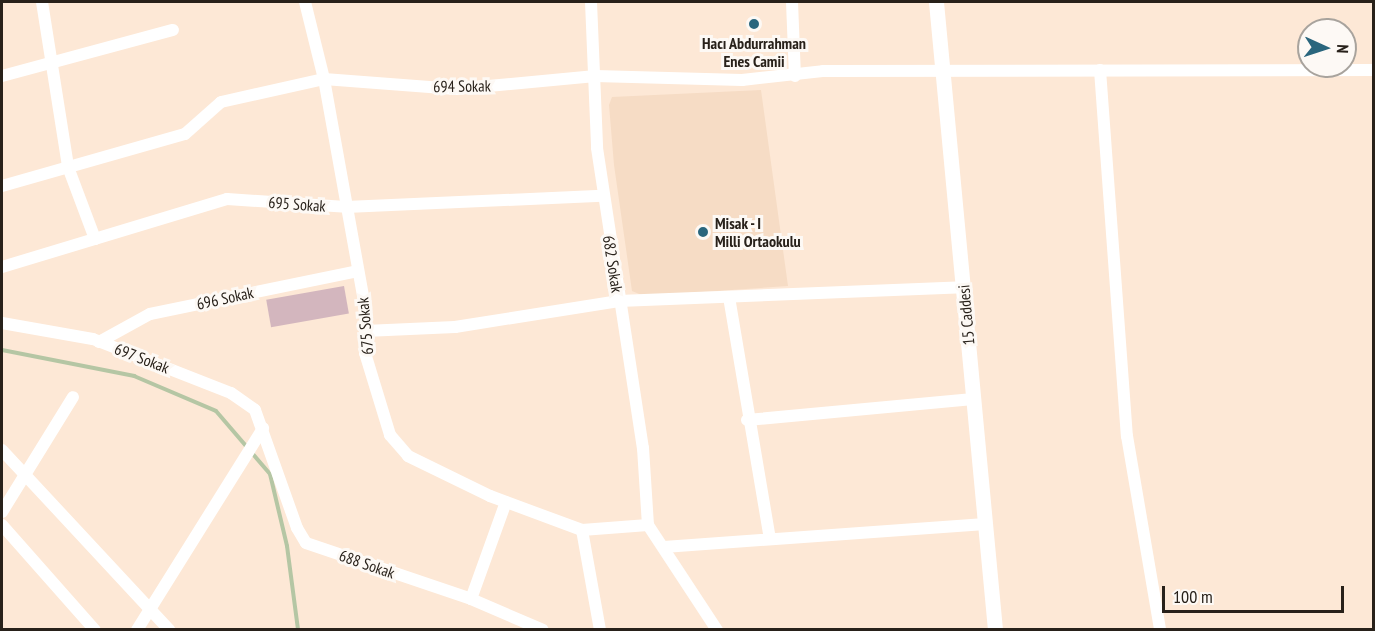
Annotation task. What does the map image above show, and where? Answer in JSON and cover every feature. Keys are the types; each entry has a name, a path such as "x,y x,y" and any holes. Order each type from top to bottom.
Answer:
{"street":[{"path":"42,2 68,167 95,239"},
{"name":"675 Sokak","path":"305,2 324,79 358,270 365,331 365,353 390,435 408,456 506,502 582,530"},
{"name":"682 Sokak","path":"591,2 602,196 643,448 648,525"},
{"path":"792,2 795,76"},
{"name":"15 Caddesi","path":"936,2 995,630"},
{"path":"2,76 172,30"},
{"path":"1100,70 1127,436 1160,630"},
{"name":"694 Sokak","path":"2,186 185,134 221,102 324,79 456,88 595,76 742,81 823,71 1374,70"},
{"name":"695 Sokak","path":"2,267 227,199 346,207 602,196"},
{"name":"696 Sokak","path":"99,342 150,314 358,270"},
{"path":"365,331 455,327 619,301 963,287"},
{"path":"729,297 747,420 770,539"},
{"name":"697 Sokak","path":"2,323 99,342 231,393 255,410 263,428"},
{"path":"2,512 73,397"},
{"path":"747,420 973,399"},
{"path":"137,630 263,428"},
{"name":"688 Sokak","path":"263,428 297,528 306,543 471,599 543,630"},
{"path":"2,450 169,630"},
{"path":"471,599 506,502"},
{"path":"664,547 985,524"},
{"path":"2,525 95,630"},
{"path":"600,630 582,530 648,525 717,630"}],"shaded area":[{"name":"Misak - I Milli Ortaokulu","path":"761,90 788,286 644,296 632,291 614,165 609,105 612,97"},
{"path":"344,286 349,314 271,327 266,300"}],"waterway":[{"path":"2,350 134,376 216,411 270,474 287,546 298,630"}],"place":[{"name":"Hacı Abdurrahman Enes Camii","path":"754,24"},
{"name":"Misak - I Milli Ortaokulu","path":"703,232"}]}
